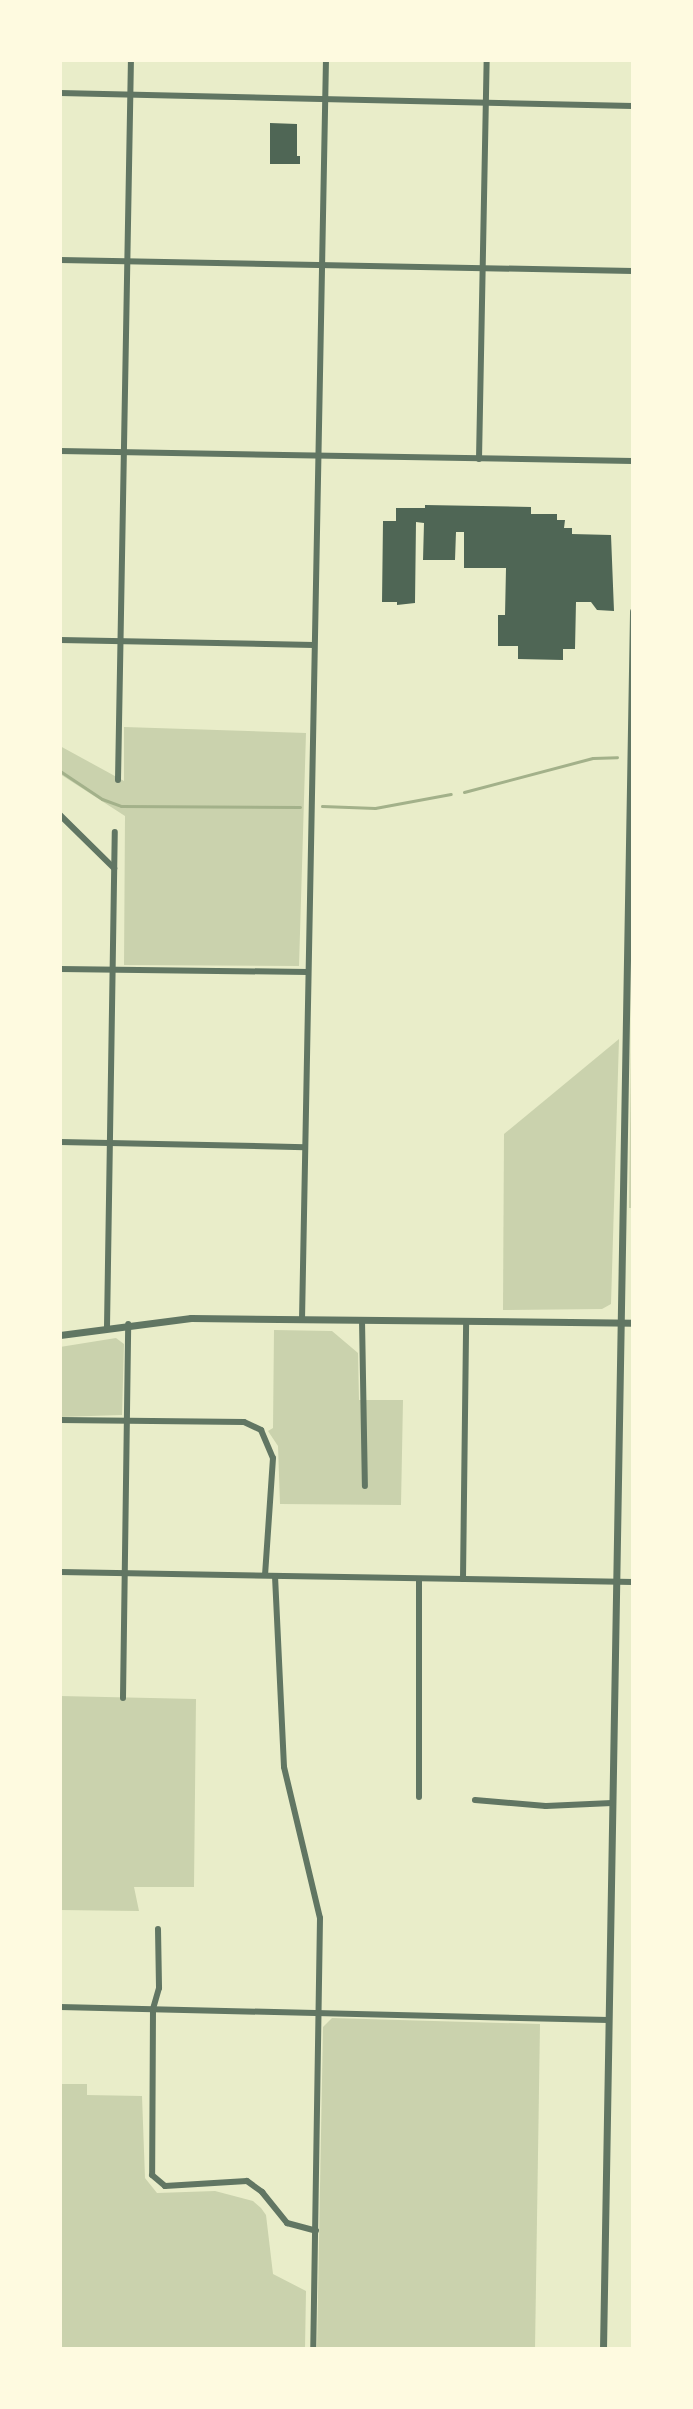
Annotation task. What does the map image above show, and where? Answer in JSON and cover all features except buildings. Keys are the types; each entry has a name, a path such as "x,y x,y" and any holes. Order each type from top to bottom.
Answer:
{"street":[{"path":"118,780 131,60"},
{"path":"302,1320 326,60"},
{"path":"479,459 487,60"},
{"path":"60,93 633,106"},
{"path":"60,260 633,271"},
{"path":"60,451 633,461"},
{"path":"603,2349 633,611"},
{"path":"60,640 314,645"},
{"path":"60,815 114,868"},
{"path":"107,1327 115,832"},
{"path":"60,969 308,972"},
{"path":"60,1142 305,1147"},
{"path":"60,1335 191,1318 633,1323"},
{"path":"362,1320 365,1486"},
{"path":"463,1579 466,1321"},
{"path":"123,1698 128,1324"},
{"path":"60,1420 244,1422 261,1430 273,1458 265,1575"},
{"path":"60,1572 633,1582"},
{"path":"275,1576 284,1767 320,1918 313,2349"},
{"path":"419,1579 419,1797"},
{"path":"475,1800 546,1806 612,1803"},
{"path":"158,1929 159,1988 153,2009 152,2175 165,2186 249,2182 287,2223 316,2231"},
{"path":"60,2007 609,2020"}],"green space":[{"path":"124,727 306,733 299,966 124,965 125,816 60,774 60,746 124,781"},
{"path":"633,895 633,1208 629,1208"},
{"path":"619,1039 611,1304 602,1309 503,1310 504,1134"},
{"path":"274,1330 332,1331 358,1353 359,1400 403,1400 401,1505 280,1504 278,1446 268,1431 273,1428"},
{"path":"116,1338 124,1344 122,1415 60,1417 60,1347"},
{"path":"60,1696 196,1699 194,1887 134,1887 139,1911 60,1910"},
{"path":"332,2018 540,2024 535,2349 317,2349 323,2027"},
{"path":"60,2084 87,2084 87,2095 142,2096 145,2178 157,2193 215,2191 253,2201 261,2208 266,2215 273,2274 306,2291 305,2349 60,2349"}],"waterway":[{"path":"464,792 593,758 617,757"},
{"path":"60,771 102,799 121,806 300,807"},
{"path":"322,806 375,808 451,794"}]}
